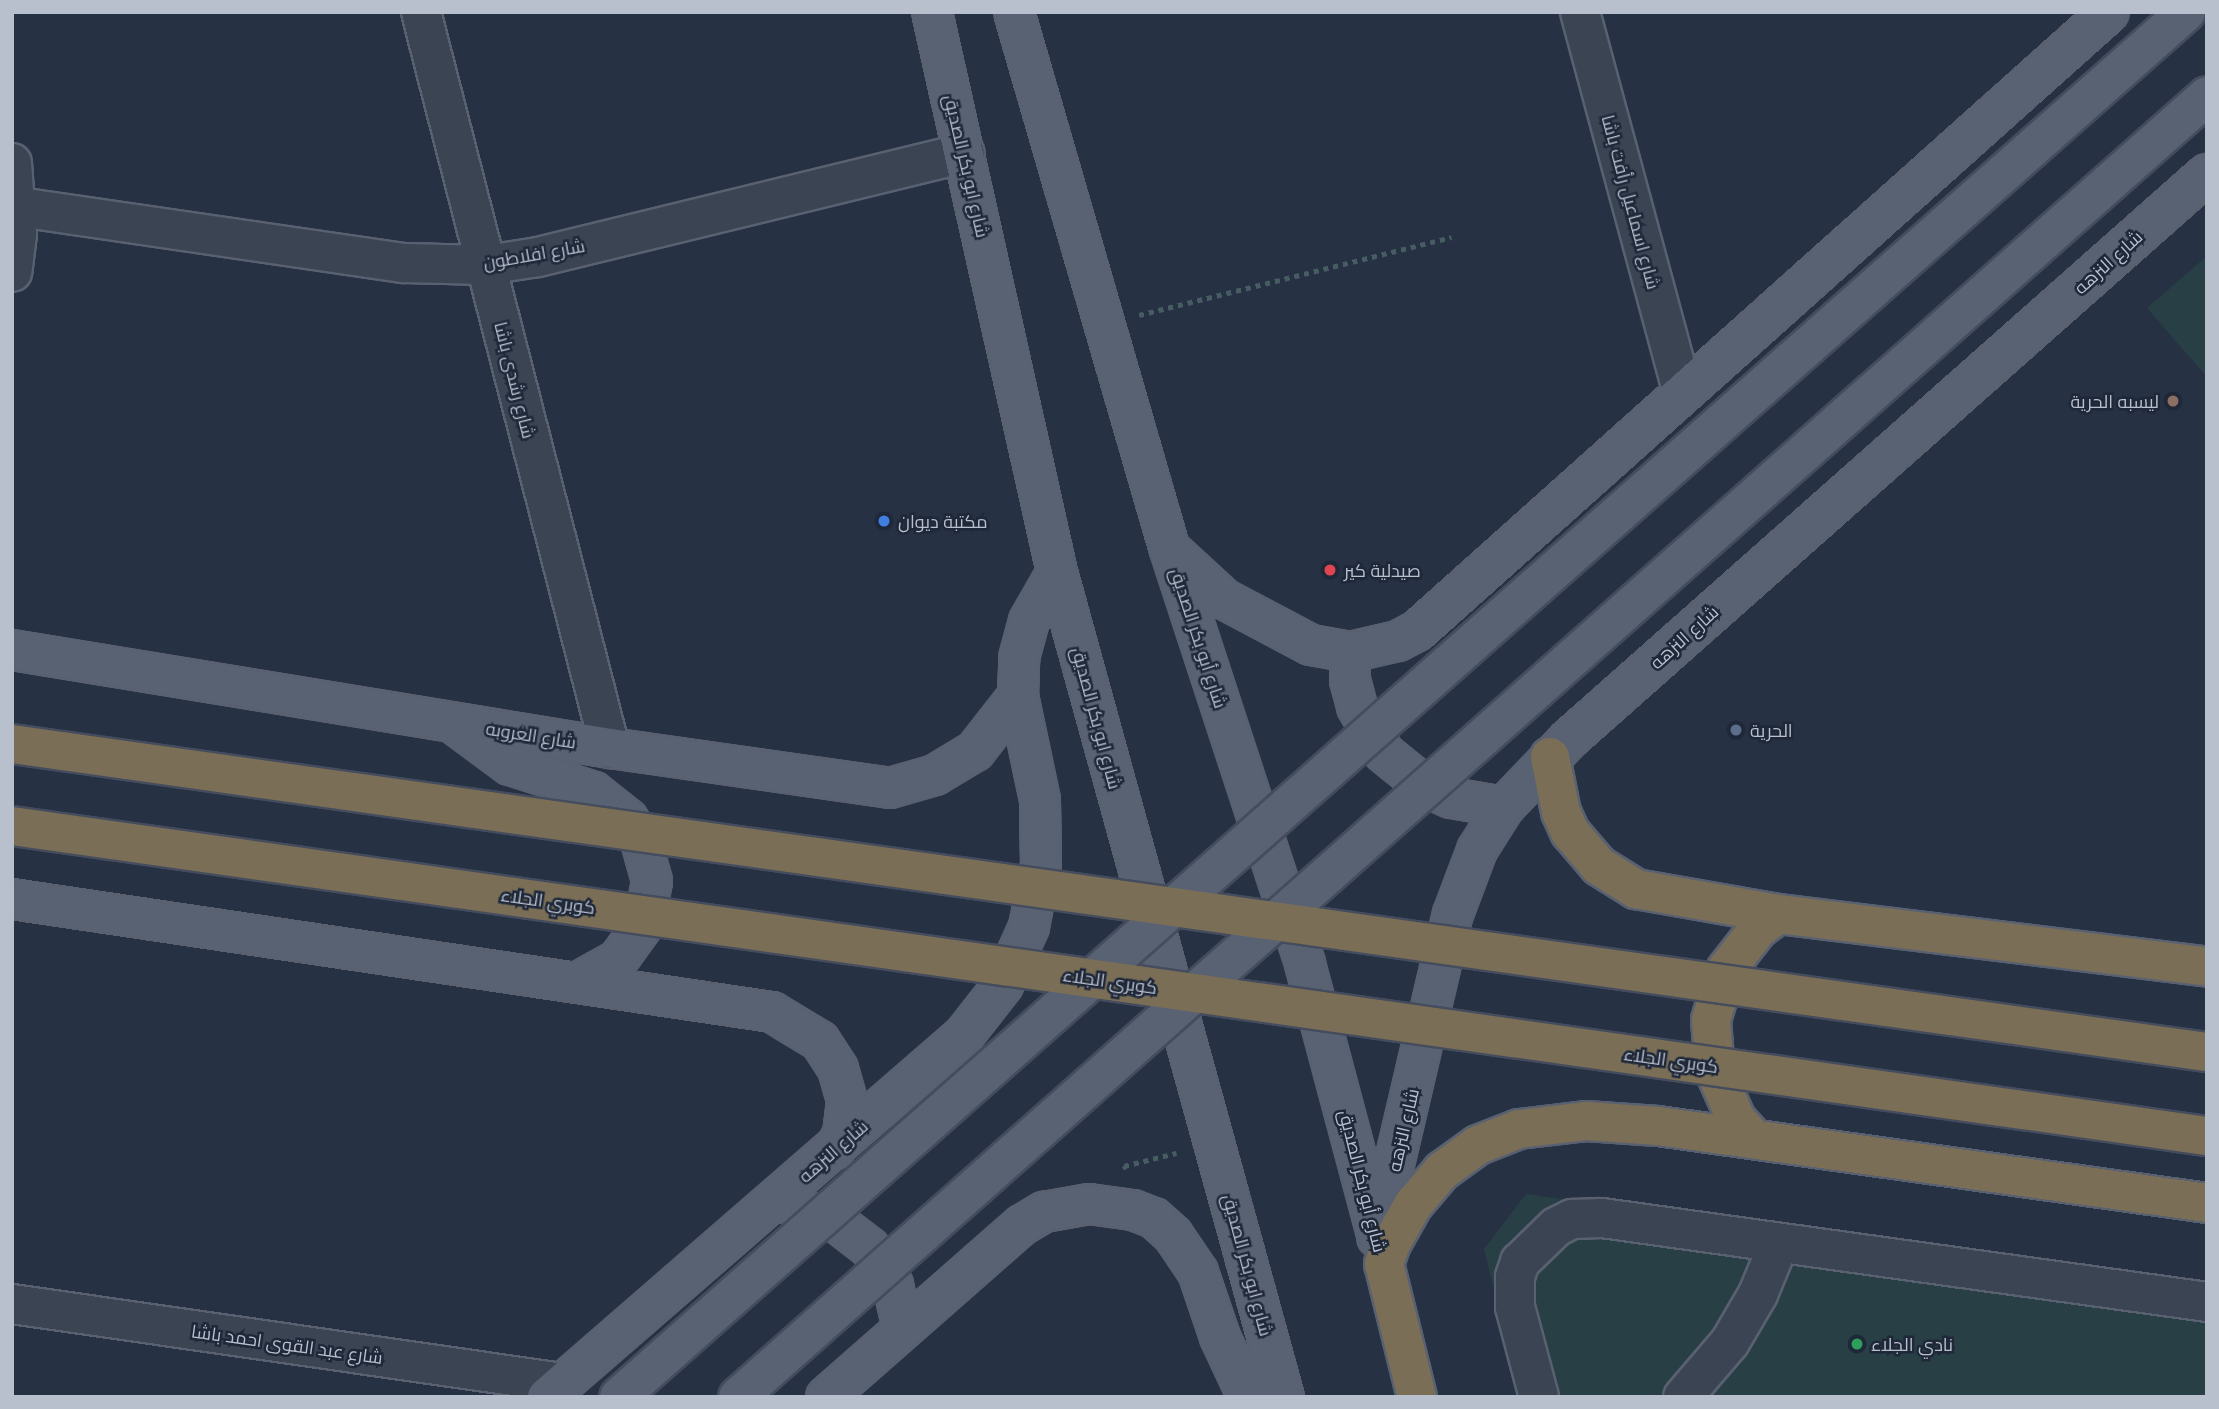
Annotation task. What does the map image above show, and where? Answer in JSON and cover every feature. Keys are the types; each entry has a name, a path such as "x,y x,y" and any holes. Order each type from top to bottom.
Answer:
{"highway":[{"path":"12,744 2207,1052"},
{"path":"1549,757 1561,812 1583,851 1616,879 1657,894 1779,914 2207,967"},
{"name":"كوبري الجلاء","path":"12,825 2207,1136"},
{"path":"1754,1139 1736,1119 1715,1072 1711,1020 1726,970 1758,929 1779,914"},
{"path":"1418,1397 1381,1250 1442,1171 1478,1145 1519,1129 1563,1121 1609,1121 2207,1203"}],"main road":[{"name":"شارع أبو بكر الصديق","path":"1015,12 1101,324 1169,547 1288,907 1381,1250"},
{"path":"1169,547 1205,583 1245,613 1311,645 1350,652 1398,641 1435,618 1682,391 2109,12"},
{"path":"619,1397 2186,12"},
{"name":"شارع ابو بكر الصديق","path":"926,19 964,153 1057,572 1284,1397"},
{"path":"738,1397 2207,96"},
{"name":"شارع النزهه","path":"1381,1250 1453,914 1477,850 1504,807 1549,757 2207,174"},
{"name":"شارع النزهه","path":"554,1390 771,1206 979,1019 1022,946 1039,885 1042,821 1018,696 1019,658 1029,621 1057,572"},
{"name":"شارع العروبه","path":"12,650 610,748 890,788 935,775 975,751 1018,696"},
{"path":"1350,652 1350,680 1357,707 1384,753 1426,787 1451,798 1504,807"},
{"path":"453,723 510,765 594,792 628,819 640,838 652,881 644,924 618,960 580,981"},
{"path":"12,899 753,1006 807,1030 830,1054 844,1085 846,1118 835,1149"},
{"path":"826,1397 1001,1240 1044,1212 1066,1206 1111,1205 1154,1218 1173,1235 1198,1272 1228,1357 1248,1397"},
{"path":"771,1206 815,1212 854,1233 870,1248 894,1285 903,1329"}],"street":[{"name":"شارع رشدى باشا","path":"421,12 610,748"},
{"name":"شارع اسماعيل رأفت باشا","path":"1580,12 1682,391"},
{"name":"شارع افلاطون","path":"14,206 404,263 486,265 538,257 964,153"},
{"path":"12,163 12,272"},
{"path":"1539,1397 1515,1307 1515,1277 1520,1262 1556,1227 1572,1219 1602,1218 2207,1302"},
{"path":"1683,1397 1730,1342 1758,1294 1779,1243"},
{"name":"شارع عبد القوى احمد باشا","path":"12,1304 554,1390"}],"path":[{"path":"1101,324 1451,237"},
{"path":"1154,1218 1124,1166 1215,1144"}],"green space":[{"path":"2207,256 2207,377 2147,308"},
{"name":"نادي الجلاء","path":"1526,1194 2207,1292 2207,1397 1521,1397 1484,1249"}],"place":[{"name":"ليسبه الحرية","path":"2173,401"},
{"name":"مكتبة ديوان","path":"884,521"},
{"name":"صيدلية كير","path":"1330,570"},
{"name":"الحرية","path":"1736,730"},
{"name":"نادي الجلاء","path":"1857,1344"}]}
